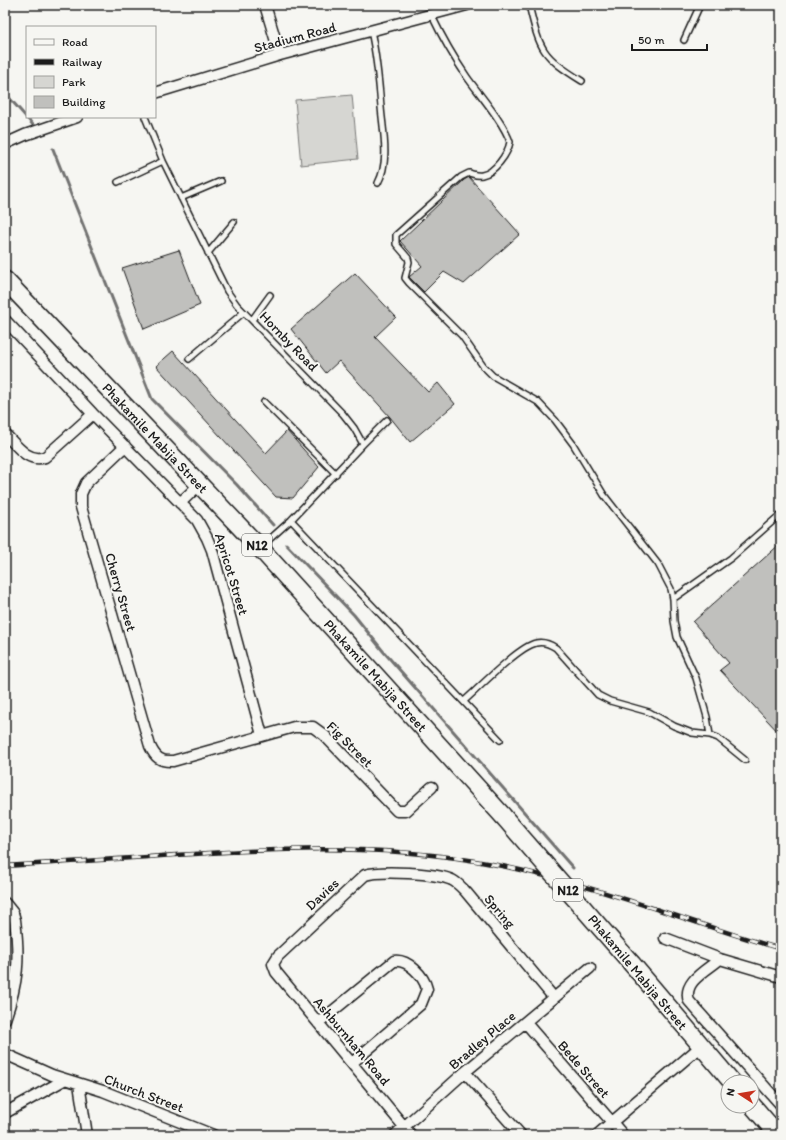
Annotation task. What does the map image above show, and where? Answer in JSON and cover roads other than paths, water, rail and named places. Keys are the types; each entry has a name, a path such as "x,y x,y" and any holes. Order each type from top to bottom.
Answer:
{"highway":[{"name":"Phakamile Mabija Street","path":"5,280 260,548 503,816 632,964 725,1074"},
{"path":"760,1114 778,1135"}],"street":[{"path":"265,5 280,55"},
{"name":"Stadium Road","path":"156,93 280,55 432,16 466,5"},
{"path":"5,144 74,118"},
{"name":"Apricot Street","path":"5,320 93,414 197,520 212,550 262,736"},
{"path":"5,434 29,456 41,459 93,414"},
{"name":"Cherry Street","path":"124,446 86,483 81,494 82,507 150,746 158,759"},
{"path":"180,503 199,485"},
{"name":"Fig Street","path":"158,759 173,761 294,727 313,727 324,735 397,811 406,811 432,787"},
{"name":"Davies","path":"272,964 278,956 358,879 365,875 378,872 406,874"},
{"name":"Spring","path":"406,874 440,877 456,883 466,892 554,998"},
{"path":"5,903 13,912 15,920 18,969 16,984 5,1020"},
{"path":"665,938 720,959 781,978"},
{"name":"Phakamile Mabija Street","path":"720,959 689,986 686,994 689,1002 781,1105"},
{"path":"318,1023 394,961 399,960 410,965 423,980 427,989 421,1004 352,1063"},
{"name":"Ashburnham Road","path":"272,964 276,972 412,1135"},
{"name":"Bradley Place","path":"395,1135 465,1072 590,968"},
{"name":"Bede Street","path":"525,1022 623,1135"},
{"path":"597,1135 701,1046"},
{"name":"Church Street","path":"5,1054 64,1080 103,1091 213,1135"},
{"path":"465,1072 521,1135"},
{"path":"5,1113 64,1080"},
{"path":"79,1084 87,1135"}],"lane":[{"path":"530,5 538,38 544,51 558,66 582,81"},
{"path":"684,40 700,5"},
{"path":"432,16 450,51 508,136 510,142 506,154 493,169 480,176 469,173 461,178 396,235 396,244 408,258 409,262 405,278 462,336 483,366 493,376 538,402 559,424 604,495 658,564 666,577 673,599 674,621 677,637 696,678 707,717 710,735"},
{"path":"372,31 377,60 384,139 384,171 378,183"},
{"name":"Hornby Road","path":"145,118 163,161 227,291 244,312 346,418 362,444"},
{"path":"118,182 163,161"},
{"path":"181,198 221,181"},
{"path":"208,253 234,222"},
{"path":"252,320 270,295"},
{"path":"189,359 244,312"},
{"path":"264,402 336,474"},
{"path":"260,548 291,520 336,474 362,444 387,420"},
{"path":"673,599 731,558 781,514"},
{"path":"291,520 500,740"},
{"path":"464,701 518,653 534,643 541,642 550,644 556,648 598,695 610,701 649,712 674,726 692,733 710,735 728,745 745,760"}],"waterway":[{"path":"5,93 26,117"},
{"path":"27,118 34,126"},
{"path":"53,149 152,399 237,485 273,525"},
{"path":"286,544 354,615 383,651 573,868"}],"railway":[{"path":"5,866 277,850 320,849 406,852 492,864 565,881 781,949"}]}
